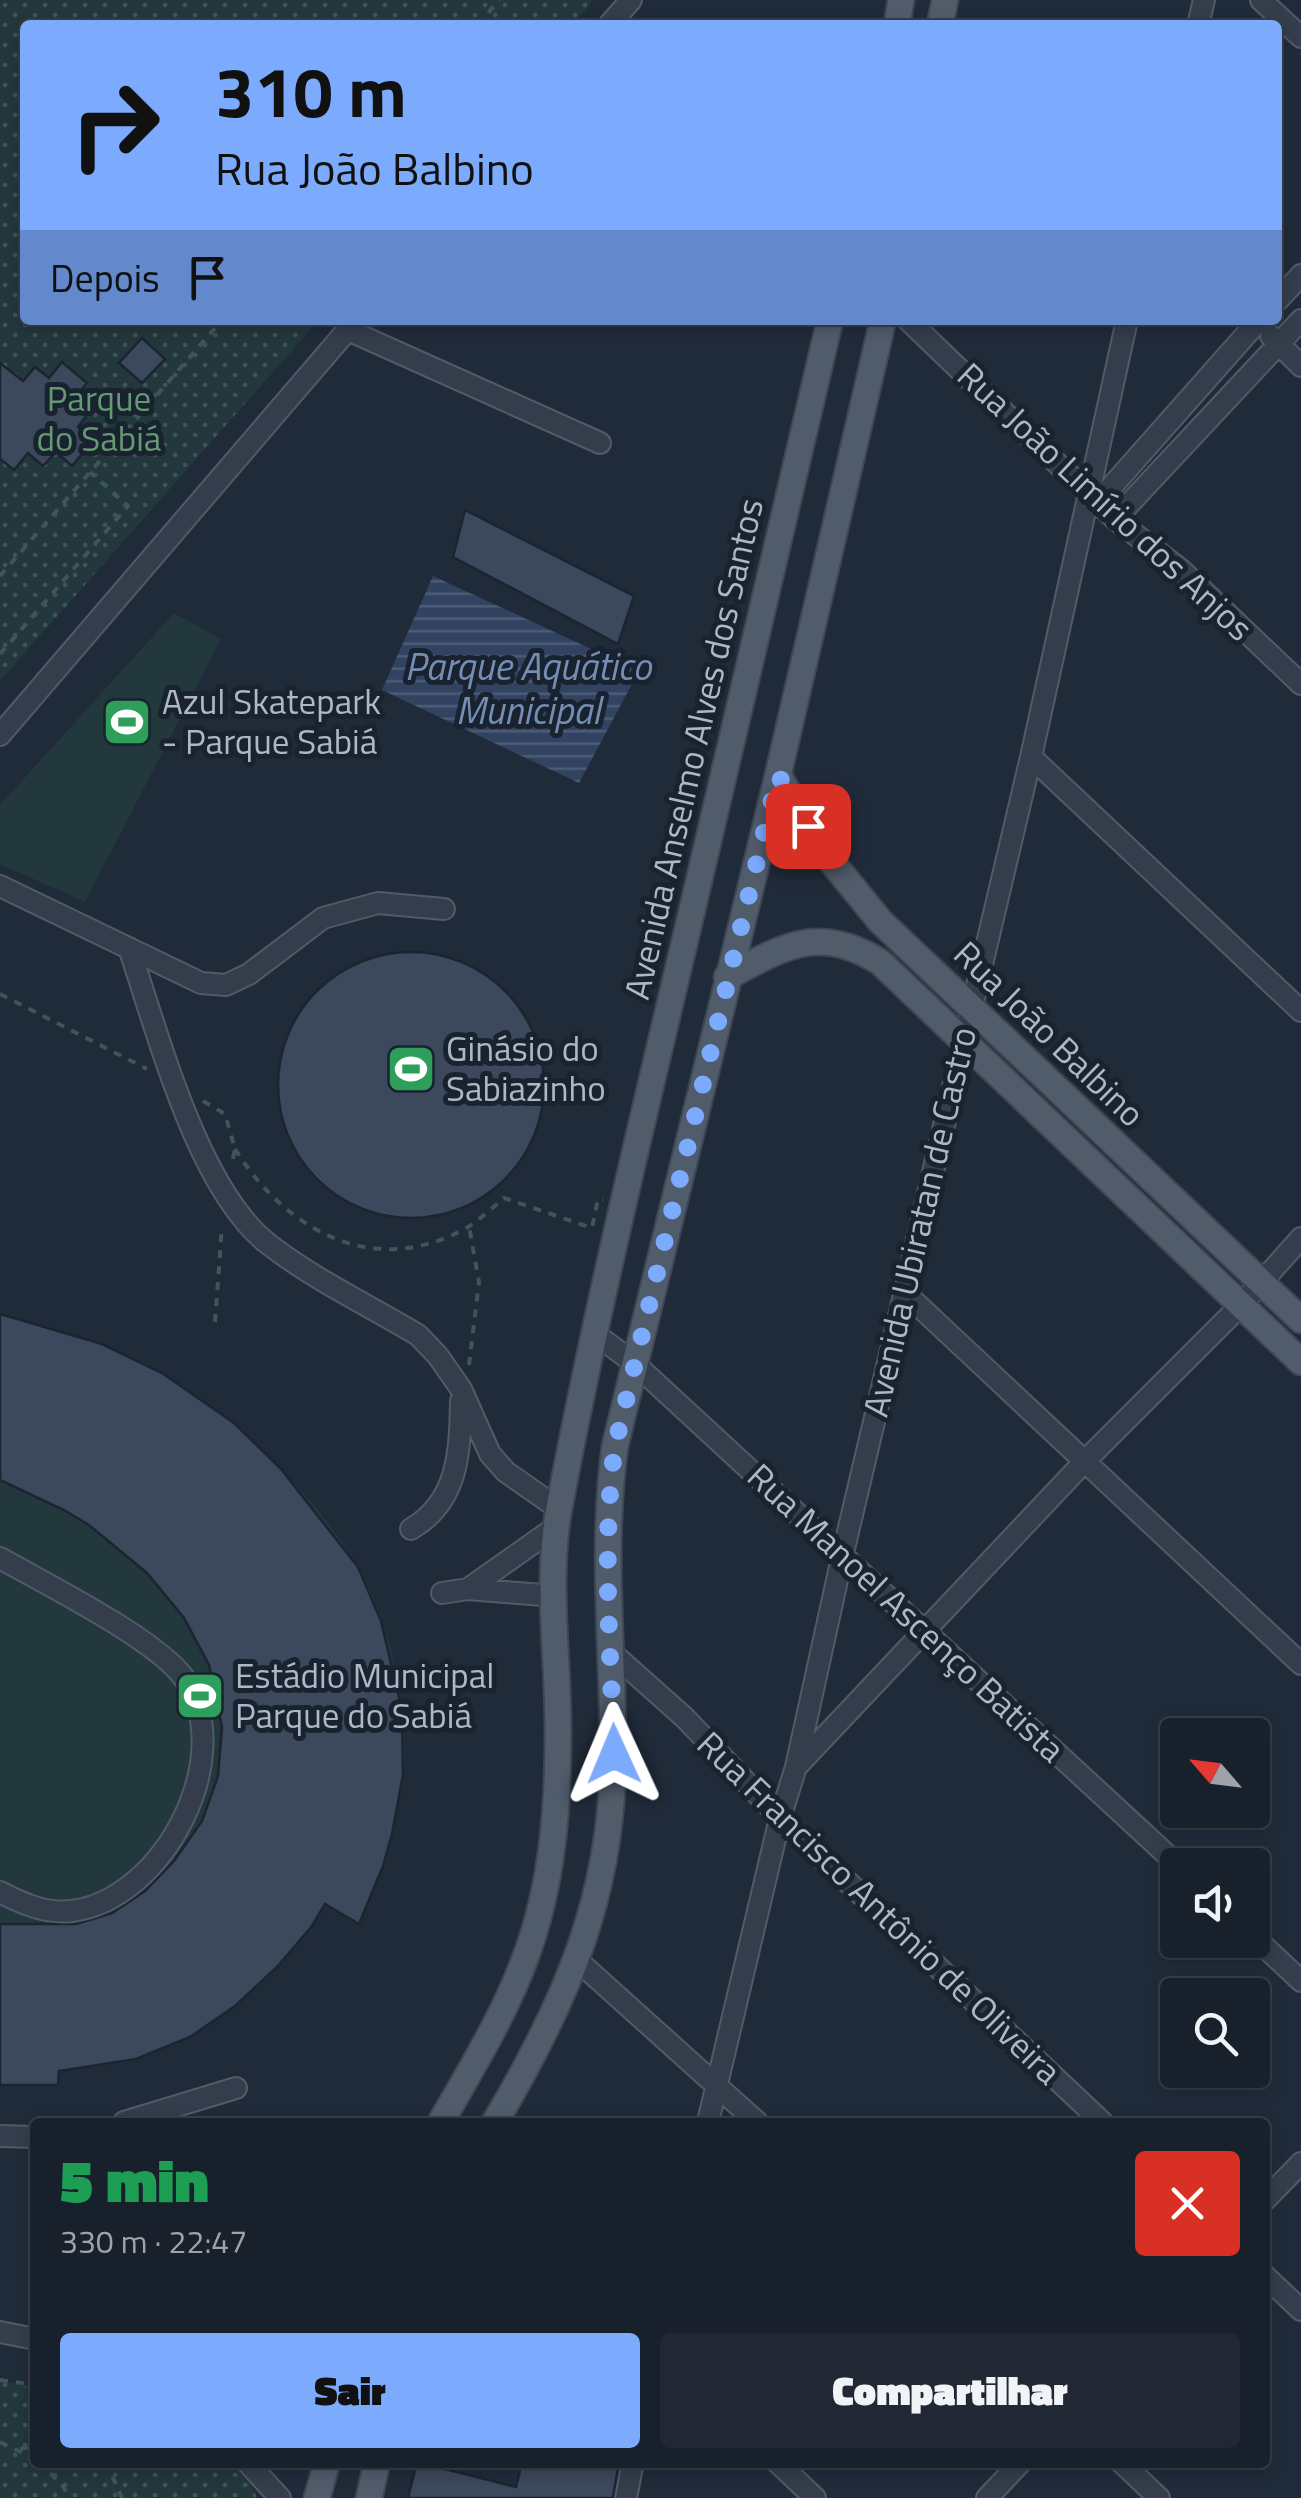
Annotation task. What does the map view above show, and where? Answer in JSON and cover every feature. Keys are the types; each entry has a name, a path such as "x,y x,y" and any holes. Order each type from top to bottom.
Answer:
{"main road":[{"name":"Avenida Anselmo Alves dos Santos","path":"444,2118 520,1971 543,1896 556,1812 557,1518 623,1205 829,325"},
{"path":"497,2118 544,2034 578,1961 595,1907 614,1754 610,1487 634,1363 778,775 881,325"},
{"name":"Rua João Balbino","path":"778,775 823,851 893,933 1301,1320"},
{"name":"Rua João Balbino","path":"727,977 797,943 834,942 880,962 1301,1362"},
{"path":"317,2498 325,2468"},
{"path":"369,2498 376,2468"}],"street":[{"path":"614,20 631,0"},
{"path":"1261,0 1301,37"},
{"path":"1282,296 1301,275"},
{"path":"1115,518 1301,320"},
{"path":"0,735 352,325 600,443"},
{"name":"Rua João Limírio dos Anjos","path":"913,325 1115,518 1180,569 1301,684"},
{"name":"Avenida Ubiratan de Castro","path":"709,2118 780,1818 796,1767 962,1038 1093,496 1126,325"},
{"path":"1093,496 1253,325"},
{"path":"1260,325 1301,366"},
{"path":"1030,757 1301,1011"},
{"path":"0,886 201,983 226,984 249,974 323,918 378,902 444,909"},
{"path":"129,948 173,1082 226,1198 266,1242 418,1335 438,1356 464,1396 490,1454 557,1518 468,1589"},
{"path":"796,1767 1301,1238"},
{"path":"904,1292 1301,1664"},
{"name":"Rua Manoel Ascenço Batista","path":"594,1333 634,1363 1160,1848"},
{"path":"411,1528 428,1518 445,1497 454,1475 464,1396"},
{"path":"0,1558 138,1639 176,1668 190,1687 196,1707 200,1762 197,1786 181,1828 158,1858 118,1893 89,1908 55,1912 0,1892"},
{"path":"442,1594 468,1589 555,1596"},
{"name":"Rua Francisco Antônio de Oliveira","path":"612,1653 685,1718 780,1818 1098,2118"},
{"path":"1270,1952 1301,1981"},
{"path":"578,1961 753,2118"},
{"path":"137,2118 236,2088"},
{"path":"0,2136 30,2137"},
{"path":"1270,2195 1301,2163"},
{"path":"1270,2281 1301,2310"},
{"path":"0,2332 30,2338"},
{"path":"252,2468 280,2498"},
{"path":"626,2498 633,2468"},
{"path":"783,2468 815,2498"},
{"path":"987,2498 1015,2468"},
{"path":"1127,2468 1159,2498"}],"path":[{"path":"482,20 499,0"},
{"path":"0,576 218,325"},
{"path":"0,654 128,506 90,472"},
{"path":"0,994 173,1082 224,1114 235,1150 254,1180 328,1238 379,1251 421,1247 470,1226 504,1198 592,1228 598,1199 623,1205"},
{"path":"215,1322 226,1198 235,1150"},
{"path":"464,1396 478,1282 470,1226"},
{"path":"0,2380 30,2384"},
{"path":"0,2442 30,2456"},
{"path":"19,2449 30,2447"},
{"path":"44,2468 63,2486 68,2498"},
{"path":"109,2468 122,2498"}],"green space":[{"name":"Parque do Sabiá","path":"0,0 594,0 576,20 20,20 20,325 315,325 0,681"},
{"name":"Azul Skatepark - Parque Sabiá","path":"174,613 221,639 85,902 0,864 0,805"},
{"name":"Estádio Municipal Parque do Sabiá","path":"0,1314 84,1338 145,1363 219,1413 271,1459 339,1538 369,1587 388,1640 404,1726 403,1778 396,1816 359,1924 325,1905 268,1978 219,2019 165,2049 136,2059 59,2071 58,2085 0,2085"},
{"path":"0,2381 30,2387 30,2468 236,2468 251,2483 257,2498 0,2498"}],"water":[{"name":"Parque Aquático Municipal","path":"433,576 639,671 579,783 382,690"}],"building":[{"path":"142,338 165,359 142,383 119,363"},
{"path":"62,362 87,383 74,399 89,412 78,427 94,440 72,466 56,452 43,466 28,453 14,470 0,459 0,363 23,381 35,367 49,378"},
{"path":"465,510 634,596 618,644 453,557"},
{"name":"Ginásio do Sabiazinho","path":"411,952 437,954 462,962 505,991 534,1034 542,1059 542,1111 534,1136 505,1179 462,1208 437,1216 411,1218 385,1216 360,1208 317,1179 288,1136 280,1111 278,1085 280,1059 288,1034 317,991 360,962 385,954"},
{"name":"Estádio Municipal Parque do Sabiá","path":"0,1314 102,1344 162,1373 234,1423 281,1469 358,1567 381,1621 402,1710 403,1775 392,1834 359,1924 325,1904 277,1967 235,2006 190,2037 136,2059 59,2071 58,2085 0,2085 0,1924 76,1924 112,1913 145,1891 174,1861 202,1821 218,1776 222,1727 209,1665 184,1618 147,1573 89,1525 0,1480"},
{"path":"416,2468 441,2468 516,2487 521,2468 618,2468 613,2498 408,2498"}],"place":[{"name":"Azul Skatepark - Parque Sabiá","path":"127,722"},
{"name":"Ginásio do Sabiazinho","path":"411,1069"},
{"name":"Estádio Municipal Parque do Sabiá","path":"200,1696"}],"route":[{"path":"614,1754 608,1555 615,1446 778,775 808,826"}]}
